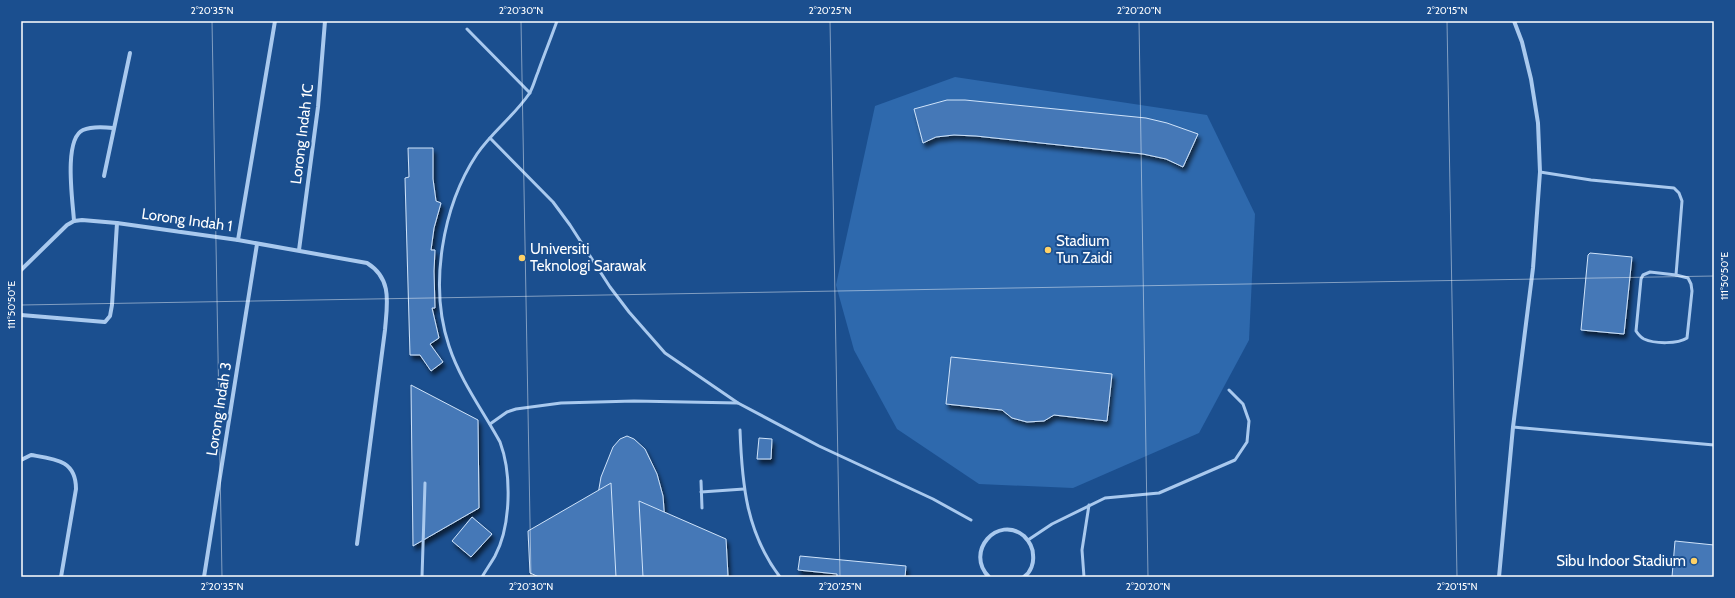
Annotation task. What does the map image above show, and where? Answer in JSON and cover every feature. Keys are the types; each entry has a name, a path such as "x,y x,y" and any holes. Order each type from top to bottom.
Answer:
{"street":[{"path":"238,240 275,21"},
{"name":"Lorong Indah 1C","path":"299,250 318,107 325,21"},
{"path":"1499,577 1513,428 1533,268 1540,172 1538,123 1531,80 1522,42 1514,21"},
{"path":"104,176 130,53"},
{"path":"21,270 60,231 74,221 71,165 72,145 79,132 101,126 113,128"},
{"name":"Lorong Indah 1","path":"74,221 82,220 117,223 238,240 367,263 378,270 384,280 388,297 386,330 357,544"},
{"path":"21,315 105,322 110,316 112,305 117,223"},
{"name":"Lorong Indah 3","path":"204,577 257,244"},
{"path":"21,460 31,455 64,463 71,468 76,478 76,489 61,577"},
{"path":"989,577 983,569 980,561 980,552 983,544 988,537 995,532 1010,530 1016,531 1028,540 1032,547 1033,562 1026,576"},
{"path":"982,577 983,569"}],"lane":[{"path":"482,577 495,555 502,533 508,507 508,483 504,453 490,424 455,362 449,347 441,314 439,288 440,259 448,222 456,197 470,166 490,138 522,104 530,93 557,21"},
{"path":"467,29 530,93"},
{"path":"490,138 553,202 570,225 614,293 665,353 738,403 819,446 933,499 970,520"},
{"path":"1540,172 1591,180 1674,188 1679,193 1682,201 1676,275"},
{"path":"1650,272 1676,275 1688,278 1691,284 1692,291 1687,338 1681,342 1672,343 1645,340 1639,336 1636,331 1641,279 1643,275 1650,272"},
{"path":"1028,540 1052,524 1105,498 1159,493 1235,460 1247,442 1249,421 1243,404 1229,390"},
{"path":"490,424 507,412 516,409 561,402 634,401 738,403"},
{"path":"1513,428 1714,445"},
{"path":"740,430 745,500 763,551 780,577"},
{"path":"701,481 702,508"},
{"path":"422,577 425,483"},
{"path":"701,492 744,489"},
{"path":"1084,577 1082,550 1089,505"}],"shaded area":[{"name":"Stadium Tun Zaidi","path":"955,77 1207,115 1255,214 1249,340 1199,433 1073,488 979,484 897,429 854,350 836,285 875,106"}],"building":[{"path":"947,100 965,100 1146,118 1167,123 1198,134 1183,167 1166,159 1143,154 976,136 954,135 936,137 923,143 914,109"},
{"path":"408,148 433,148 433,179 436,201 441,203 434,228 431,250 435,250 435,308 432,308 439,338 430,344 443,362 431,371 420,355 410,355 405,178 409,177"},
{"path":"1590,253 1632,257 1624,334 1581,330 1588,255"},
{"path":"951,357 1112,374 1107,421 1054,415 1044,421 1027,422 1012,418 1002,410 946,404"},
{"path":"411,385 478,420 479,508 413,546"},
{"path":"627,436 634,439 645,449 657,474 663,496 669,577 597,577 597,500 601,477 613,447 620,439"},
{"path":"759,438 772,439 771,459 757,459"},
{"path":"611,483 616,577 539,577 530,573 528,531"},
{"path":"639,501 726,539 728,576 643,577"},
{"path":"472,517 492,534 471,557 452,541"},
{"name":"Sibu Indoor Stadium","path":"1675,541 1714,545 1714,577 1672,577"},
{"path":"800,556 906,566 905,577 837,577 837,574 798,570"}],"place":[{"name":"Stadium Tun Zaidi","path":"1048,250"},
{"name":"Universiti Teknologi Sarawak","path":"522,258"},
{"name":"Sibu Indoor Stadium","path":"1694,561"}]}
